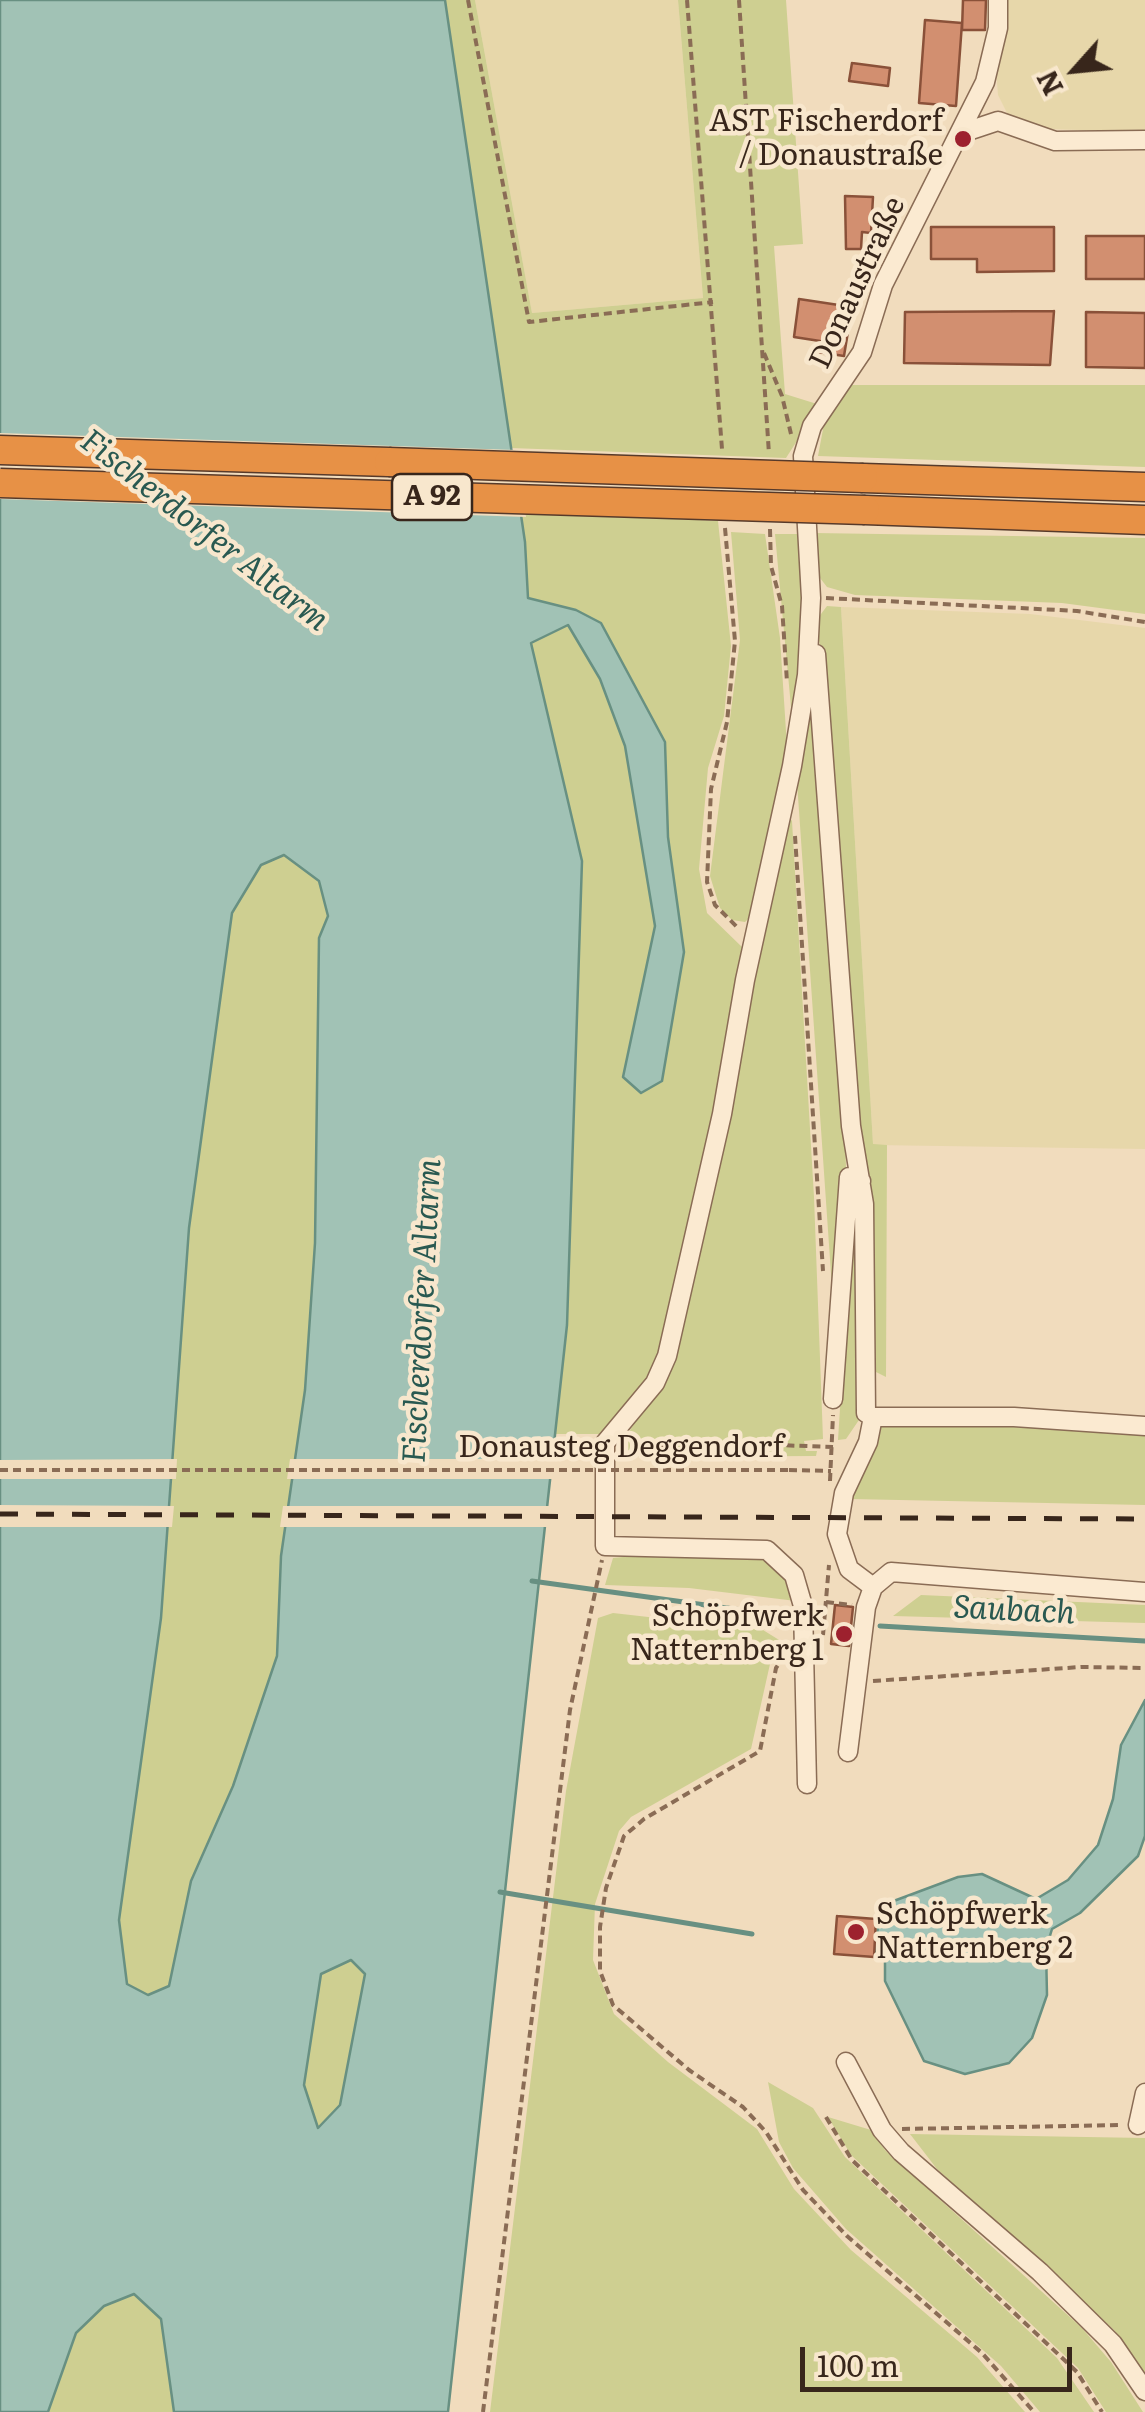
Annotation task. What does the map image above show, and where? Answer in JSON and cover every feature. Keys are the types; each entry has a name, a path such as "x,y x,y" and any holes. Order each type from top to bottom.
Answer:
{"highway":[{"name":"A 92","path":"0,450 1145,486"},
{"name":"A 92","path":"0,482 1145,520"}],"street":[{"name":"Donaustraße","path":"803,456 812,426 862,352 883,285 985,82 998,28 998,0"},
{"path":"985,82 998,121"},
{"path":"962,133 998,121 1056,140 1145,140"},
{"path":"803,456 809,632 792,766 684,1293 655,1382 605,1444 605,1546 767,1550 794,1574 803,1606 806,1784"},
{"path":"809,632 819,665 848,1086 861,1181 866,1413 873,1417 1014,1417 1145,1426"},
{"path":"833,1400 849,1177 861,1181"},
{"path":"872,1587 849,1569 837,1534 844,1493 868,1442 873,1417"},
{"path":"848,1752 861,1650 861,1606 872,1587 891,1572 1145,1592"},
{"path":"846,2062 882,2130 900,2152 1040,2272 1101,2332 1145,2391"},
{"path":"1138,2125 1145,2093"}],"path":[{"path":"468,0 529,322 713,302"},
{"path":"738,0 769,442"},
{"path":"762,350 782,396 792,440 803,456"},
{"path":"771,566 782,606 788,695"},
{"path":"810,598 1077,611 1145,622"},
{"path":"795,823 824,1288"},
{"path":"830,1471 833,1400"},
{"path":"616,1430 629,1441 655,1446 692,1442 832,1447"},
{"path":"830,1471 840,1456"},
{"name":"Donausteg Deggendorf","path":"0,1470 830,1471"},
{"path":"484,2412 570,1710 605,1546"},
{"path":"826,1602 861,1606"},
{"path":"801,1642 790,1649 776,1668 760,1751 644,1819 624,1836 606,1888 600,1927 600,1970 613,2005 689,2070 743,2108 766,2132 803,2190 847,2236 982,2352 1034,2412"},
{"path":"856,1691 877,1678 1145,1668"},
{"path":"826,2117 852,2160 1077,2372 1102,2412"},
{"path":"882,2130 1138,2125"}],"shaded area":[{"path":"475,0 678,0 703,298 532,313"},
{"path":"1005,0 1145,0 1145,132 1047,129 1008,115 998,95 996,69"},
{"path":"841,607 1030,614 1145,628 1145,1149 873,1145"}],"green space":[{"path":"445,0 475,0 532,313 703,298 678,0 786,0 803,244 774,246 785,394 817,404 818,408 786,458 510,448"},
{"path":"851,385 1145,385 1145,467 818,456 824,424"},
{"path":"521,511 718,521 731,646 724,716 708,768 699,869 707,913 742,947 707,1163 671,1338 648,1383 601,1434 555,1434 567,1325 582,861 531,643 568,625 600,679 625,746 655,927 623,1076 641,1093 668,837 665,742 576,610 528,598"},
{"path":"731,532 765,534 780,638 787,747 756,911 745,922 732,920 720,908 710,876 740,640"},
{"path":"814,533 1145,538 1145,614 1062,603 855,595 827,587 817,574"},
{"path":"775,534 798,534 804,586 802,668 792,718"},
{"path":"827,606 841,607 873,1144 887,1145 886,1377 872,1370 861,1143 824,664 815,622"},
{"path":"811,667 844,1091 846,1168 836,1346 797,782"},
{"path":"788,815 792,821 814,1197 823,1439 804,1441 806,1451 817,1451 816,1456 621,1457 622,1442 670,1371"},
{"path":"284,855 319,881 328,916 319,938 315,1243 305,1390 281,1556 277,1656 233,1786 191,1881 169,1986 148,1995 127,1985 119,1920 161,1618 189,1228 232,913 261,865"},
{"path":"854,1188 861,1417 846,1439 838,1440"},
{"path":"883,1421 1145,1430 1145,1505 850,1499"},
{"path":"673,1552 759,1555 785,1572 796,1601 689,1588 605,1585 613,1558"},
{"path":"921,1595 1145,1605 1145,1623 893,1616"},
{"path":"613,1613 763,1630 784,1643 770,1664 751,1749 631,1817 619,1831 595,1904 593,1960 614,2014 668,2062 757,2129 794,2189 851,2250 977,2357 1025,2412 490,2412 566,1791 598,1618"},
{"path":"351,1960 365,1974 340,2105 318,2129 304,2085 321,1974"},
{"path":"768,2082 813,2108 845,2157 1057,2358 1094,2412 1040,2412 1001,2366 846,2229 793,2168 779,2142"},
{"path":"828,2117 871,2130 885,2150 1082,2328 1111,2362 1143,2412 1106,2412 1078,2368 851,2155"},
{"path":"910,2134 1145,2138 1145,2393 1115,2331 937,2169"},
{"path":"134,2294 161,2318 174,2412 48,2412 76,2333 104,2306"}],"water":[{"name":"Fischerdorfer Altarm","path":"0,0 445,0 525,542 528,598 576,610 601,623 665,742 668,837 684,952 662,1081 641,1093 623,1077 655,926 625,746 600,679 568,625 531,643 582,861 567,1325 448,2412 174,2412 161,2319 134,2294 104,2306 76,2333 48,2412 0,2412","holes":["284,855 319,881 328,916 319,938 315,1243 305,1390 281,1556 277,1656 233,1786 191,1881 169,1986 148,1995 127,1984 119,1920 161,1618 189,1228 232,913 261,865","351,1960 365,1974 340,2105 318,2128 304,2085 321,1974"]},
{"path":"1145,1700 1145,1836 1138,1856 1080,1913 1052,1929 1046,1949 1047,1995 1032,2038 1009,2063 965,2074 924,2061 885,1981 885,1960 876,1959 878,1922 890,1922 891,1902 958,1877 982,1874 1036,1899 1068,1880 1098,1845 1113,1799 1121,1745"}],"pier":[{"path":"0,433 516,450 526,517 0,499"},
{"path":"177,1459 176,1479 0,1479 0,1460"},
{"path":"290,1459 558,1459 555,1479 287,1479"},
{"path":"0,1505 174,1506 172,1527 0,1527"},
{"path":"283,1506 552,1506 550,1527 280,1527"}],"building":[{"path":"963,0 986,0 985,30 962,30"},
{"path":"925,20 962,23 956,106 919,103"},
{"path":"852,63 890,68 888,86 849,81"},
{"path":"845,196 873,197 871,233 862,232 861,249 846,249"},
{"path":"931,227 1054,227 1054,271 977,272 977,259 931,259"},
{"path":"1086,236 1145,236 1145,279 1086,279"},
{"path":"799,299 852,307 844,356 818,352 820,341 794,337"},
{"path":"1054,311 1050,365 904,363 905,312"},
{"path":"1086,312 1145,313 1145,368 1086,367"},
{"name":"Schöpfwerk Natternberg 1","path":"835,1605 853,1607 849,1646 831,1644"},
{"name":"Schöpfwerk Natternberg 2","path":"837,1916 876,1919 874,1957 834,1954"}],"waterway":[{"path":"532,1581 792,1617"},
{"name":"Saubach","path":"880,1626 1145,1641"},
{"path":"500,1892 752,1934"}],"railway":[{"path":"0,1514 1145,1519"}],"place":[{"name":"AST Fischerdorf / Donaustraße","path":"963,139"},
{"name":"Schöpfwerk Natternberg 1","path":"844,1634"},
{"name":"Schöpfwerk Natternberg 2","path":"856,1932"}]}
